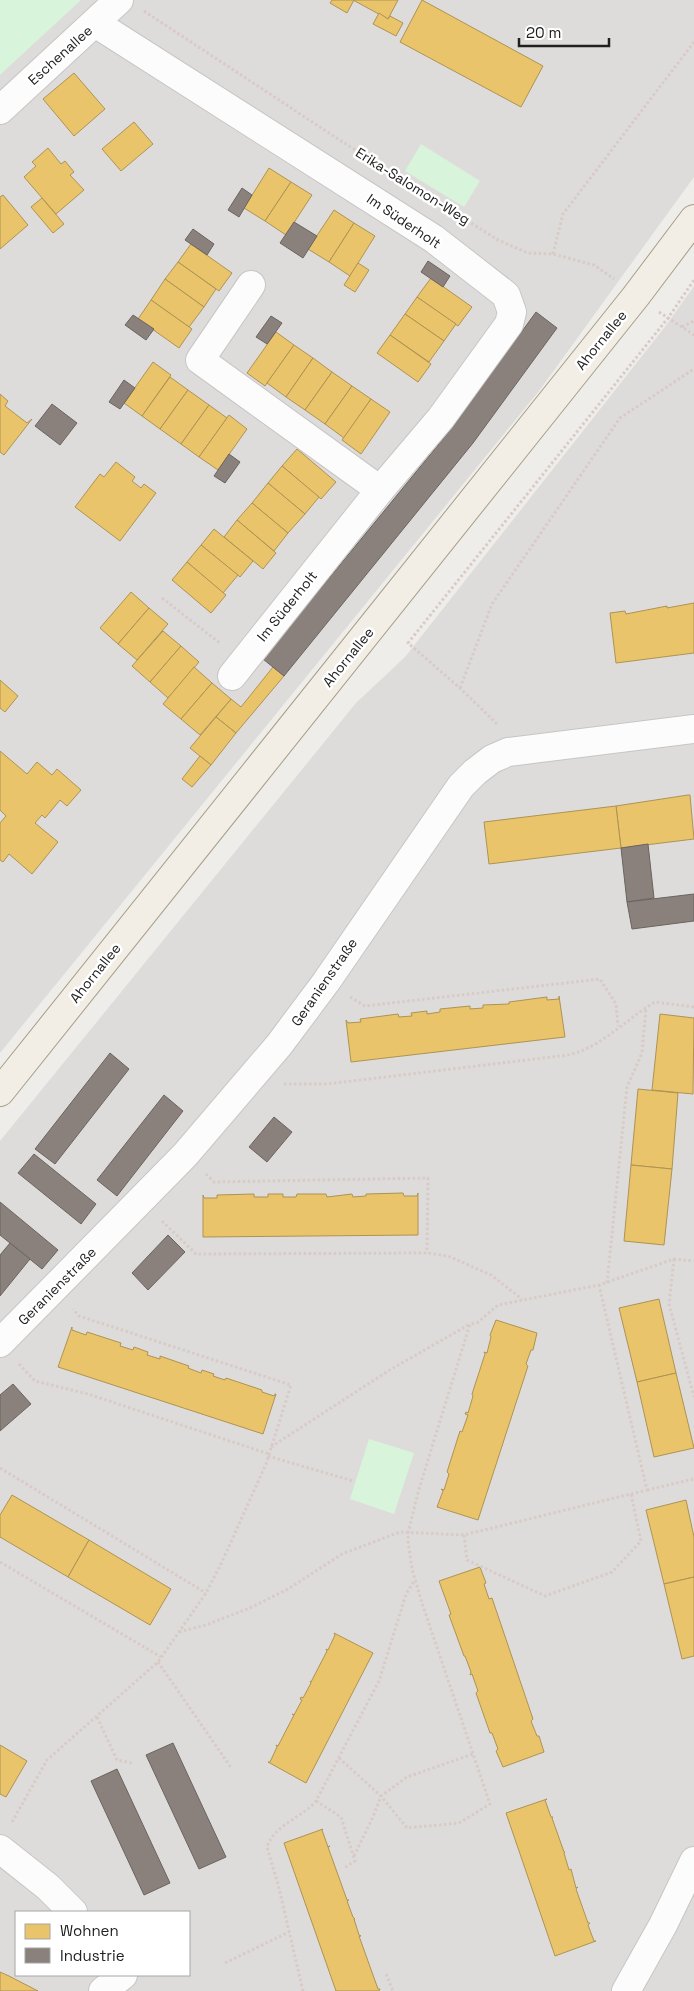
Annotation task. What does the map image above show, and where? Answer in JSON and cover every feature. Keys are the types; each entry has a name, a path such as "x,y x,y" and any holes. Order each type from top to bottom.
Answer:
{"main road":[{"name":"Ahornallee","path":"0,1092 636,296 694,219"}],"street":[{"name":"Eschenallee","path":"0,110 95,23 131,5"},
{"name":"Im Süderholt","path":"95,23 434,239 506,294 512,312 509,324 441,418 380,490 237,669"},
{"path":"251,285 200,360 380,490"},
{"name":"Geranienstraße","path":"9,1353 54,1288 185,1155 279,1045 326,982 461,786 475,772 508,752 523,749 694,729"},
{"path":"4,1839 72,1911"},
{"path":"626,1991 663,1924 694,1861"},
{"path":"103,1991 122,1976"},
{"path":"128,1976 139,1991"}],"path":[{"name":"Erika-Salomon-Weg","path":"131,5 498,240 528,253 553,254 594,265 694,335"},
{"path":"553,254 563,214 694,42"},
{"path":"523,749 460,688 408,643 668,318 694,280"},
{"path":"682,327 694,321"},
{"path":"460,688 492,604 620,418 694,369"},
{"path":"162,598 237,669"},
{"path":"326,982 365,1006 600,979 616,1004 618,1027"},
{"path":"246,1084 327,1084 568,1055 579,1053 592,1046 654,1002 694,1006"},
{"path":"607,1283 626,1087 642,1053 646,1007"},
{"path":"185,1155 214,1182 428,1178 428,1252"},
{"path":"141,1200 196,1254 428,1252 448,1256 491,1275 522,1300"},
{"path":"674,1259 669,1304 694,1397"},
{"path":"271,1447 388,1372 470,1324 477,1323 498,1305 607,1283 674,1259 694,1261"},
{"path":"599,1285 647,1490"},
{"path":"4,1839 47,1760 98,1717 158,1662 206,1592 241,1521 269,1455 291,1385 79,1316 54,1288"},
{"path":"339,1758 381,1796 407,1828 459,1823 490,1804 415,1580 410,1560 408,1533 419,1490 470,1324"},
{"path":"9,1353 35,1381 88,1394 353,1481"},
{"path":"0,1468 206,1592"},
{"path":"179,1632 206,1625 252,1607 288,1589 342,1554 400,1532 464,1535 694,1479"},
{"path":"464,1535 467,1560 545,1596 612,1572 642,1541 631,1494"},
{"path":"0,1562 161,1657"},
{"path":"303,1991 279,1888 267,1847 269,1840 291,1819 311,1807 316,1801 379,1681 406,1594 415,1580"},
{"path":"158,1662 232,1769"},
{"path":"98,1717 117,1760 132,1764"},
{"path":"354,1856 381,1796 407,1777 473,1754"},
{"path":"316,1801 341,1817 355,1861 344,1868"},
{"path":"225,1963 288,1932"},
{"path":"386,1974 393,1991"}],"shaded area":[{"path":"0,0 694,0 694,177 539,391 0,1053"},
{"path":"694,286 694,1991 0,1991 0,1141 356,703 405,657 664,328"},
{"path":"694,1121 694,1345 692,1345 675,1314"},
{"path":"615,1567 666,1718 587,1745 536,1593"},
{"path":"223,1871 282,1991 193,1991 186,1976 190,1976 190,1911 154,1911 152,1907"}],"green space":[{"path":"0,0 81,0 0,75"},
{"path":"421,144 480,181 464,207 405,171"},
{"path":"369,1439 414,1453 394,1514 350,1499"}],"building: Wohnen":[{"path":"332,0 354,0 347,13 330,3"},
{"path":"353,0 398,0 388,19"},
{"path":"422,0 543,66 521,107 400,42"},
{"path":"379,13 388,19 390,16 403,23 396,36 373,24"},
{"path":"74,73 105,109 74,136 43,99"},
{"path":"134,122 153,144 121,171 102,149"},
{"path":"48,148 61,164 65,161 74,172 70,175 84,190 56,214 24,177 36,166 32,162"},
{"path":"269,168 291,182 265,221 244,208"},
{"path":"291,182 312,195 286,235 265,221"},
{"path":"3,195 28,225 0,249 0,197"},
{"path":"42,198 64,224 53,233 31,207"},
{"path":"334,210 354,223 329,262 308,249"},
{"path":"354,223 375,236 350,276 329,262"},
{"path":"191,244 232,273 219,291 178,262"},
{"path":"178,262 216,289 204,307 165,279"},
{"path":"358,263 369,270 355,292 344,285"},
{"path":"431,278 472,307 458,326 417,297"},
{"path":"165,279 204,307 189,327 151,300"},
{"path":"417,297 456,324 444,341 405,314"},
{"path":"151,300 192,329 179,348 138,319"},
{"path":"405,314 444,341 429,362 390,335"},
{"path":"276,332 294,345 265,386 247,373"},
{"path":"390,335 431,364 418,382 377,353"},
{"path":"294,345 313,358 286,397 267,383"},
{"path":"313,358 332,372 305,410 286,397"},
{"path":"153,362 171,375 142,416 124,403"},
{"path":"332,372 352,386 325,424 305,410"},
{"path":"170,377 188,390 160,429 142,416"},
{"path":"352,386 371,399 344,438 325,424"},
{"path":"188,390 209,405 181,444 160,429"},
{"path":"0,394 8,401 5,406 27,423 32,419 4,455 0,452"},
{"path":"371,399 390,412 361,454 342,440"},
{"path":"209,405 227,418 199,457 181,444"},
{"path":"229,415 247,429 218,470 199,457"},
{"path":"297,449 336,482 321,499 282,466"},
{"path":"116,462 135,477 132,481 141,488 144,484 156,493 120,541 75,507 100,474 104,477"},
{"path":"282,466 319,497 305,514 268,483"},
{"path":"268,483 305,514 288,533 252,503"},
{"path":"252,503 288,533 274,551 237,520"},
{"path":"237,520 276,553 263,569 224,537"},
{"path":"214,529 253,561 240,577 201,545"},
{"path":"201,545 238,575 223,593 187,562"},
{"path":"187,562 226,595 211,613 172,580"},
{"path":"131,592 149,608 118,644 100,628"},
{"path":"694,603 694,653 616,663 610,613 625,611 626,614"},
{"path":"149,608 168,624 137,660 118,644"},
{"path":"163,631 181,646 150,682 132,666"},
{"path":"181,646 199,662 168,698 150,682"},
{"path":"194,667 212,683 181,719 163,704"},
{"path":"273,667 284,676 236,733 216,717 231,699 241,707"},
{"path":"0,680 18,696 5,712 0,708"},
{"path":"212,683 231,699 200,735 181,719"},
{"path":"216,717 236,733 211,765 190,748"},
{"path":"0,751 27,774 37,762 52,775 57,769 81,790 67,806 60,800 45,818 42,815 35,823 58,842 32,874 9,854 3,862 0,860 0,823 6,816 0,810"},
{"path":"200,756 211,765 192,787 182,779"},
{"path":"690,795 694,839 621,848 616,806"},
{"path":"616,806 621,848 489,864 484,822"},
{"path":"559,996 565,1037 351,1062 346,1020 348,1023 361,1022 360,1019 398,1014 399,1017 412,1016 411,1013 427,1011 427,1014 440,1012 440,1009 470,1006 470,1009 483,1008 483,1005 509,1004 509,1002 547,997 547,1000 559,999"},
{"path":"660,1014 694,1018 693,1094 652,1090"},
{"path":"638,1089 678,1093 672,1169 631,1165"},
{"path":"631,1165 672,1169 664,1245 624,1241"},
{"path":"403,1193 404,1196 417,1196 418,1193 418,1235 203,1237 203,1195 204,1198 217,1198 217,1195 254,1194 254,1197 268,1197 268,1194 283,1194 283,1197 296,1197 297,1194 326,1194 327,1197 352,1194 353,1197 366,1196 366,1194"},
{"path":"659,1299 676,1373 637,1382 619,1308"},
{"path":"496,1320 537,1333 478,1520 437,1507 443,1491 441,1489 444,1490 449,1474 447,1472 460,1431 462,1432 468,1415 465,1414 466,1412 468,1413 484,1352 487,1353 490,1335"},
{"path":"72,1327 72,1330 86,1335 87,1332 121,1343 120,1346 133,1350 134,1347 148,1352 147,1355 160,1359 160,1356 189,1366 188,1368 201,1373 202,1370 214,1374 213,1376 225,1380 226,1378 274,1396 276,1394 263,1434 58,1367"},
{"path":"676,1373 694,1448 654,1457 637,1382"},
{"path":"12,1495 89,1540 68,1577 0,1537 0,1515"},
{"path":"686,1500 694,1537 694,1577 664,1584 646,1510"},
{"path":"89,1540 171,1589 150,1625 68,1577"},
{"path":"480,1567 489,1599 492,1598 533,1719 531,1721 537,1736 539,1736 544,1752 503,1767 476,1693 478,1691 472,1674 470,1675 471,1672 449,1615 451,1614 439,1581"},
{"path":"694,1577 694,1656 682,1659 664,1584"},
{"path":"334,1633 373,1653 306,1783 268,1762 270,1762 277,1747 276,1745 278,1746 302,1700 300,1699 301,1697 303,1698 311,1683 310,1681 327,1651 326,1649 328,1650 335,1635"},
{"path":"0,1745 27,1761 6,1797 0,1794"},
{"path":"547,1799 545,1800 565,1852 569,1870 571,1869 576,1888 578,1887 576,1889 588,1923 590,1923 588,1925 594,1941 596,1941 555,1956 506,1813"},
{"path":"323,1829 347,1900 349,1900 347,1901 361,1936 359,1936 378,1989 380,1989 379,1991 336,1991 284,1843"},
{"path":"0,1972 9,1976 38,1991 0,1991"}],"building: Industrie":[{"path":"242,188 252,195 239,217 228,210"},
{"path":"294,222 317,236 303,258 280,243"},
{"path":"193,229 214,244 207,255 185,240"},
{"path":"428,261 450,276 443,287 421,272"},
{"path":"536,312 557,328 473,443 284,676 263,659 452,428"},
{"path":"133,315 154,329 146,340 125,325"},
{"path":"271,316 282,323 267,344 256,337"},
{"path":"124,380 135,388 120,409 109,402"},
{"path":"52,404 77,423 60,445 35,426"},
{"path":"229,454 240,462 225,483 214,476"},
{"path":"648,844 654,898 627,902 621,848"},
{"path":"694,894 694,921 632,929 627,902"},
{"path":"110,1053 129,1069 55,1164 35,1149"},
{"path":"164,1095 183,1111 117,1196 97,1180"},
{"path":"274,1117 292,1132 267,1162 249,1147"},
{"path":"34,1154 96,1204 81,1224 18,1173"},
{"path":"0,1202 58,1250 42,1269 0,1235"},
{"path":"168,1235 185,1252 148,1290 132,1273"},
{"path":"10,1243 30,1259 0,1296 0,1255"},
{"path":"13,1384 31,1404 0,1431 0,1395"},
{"path":"173,1743 226,1857 199,1869 146,1755"},
{"path":"117,1769 170,1883 144,1895 91,1781"}]}
